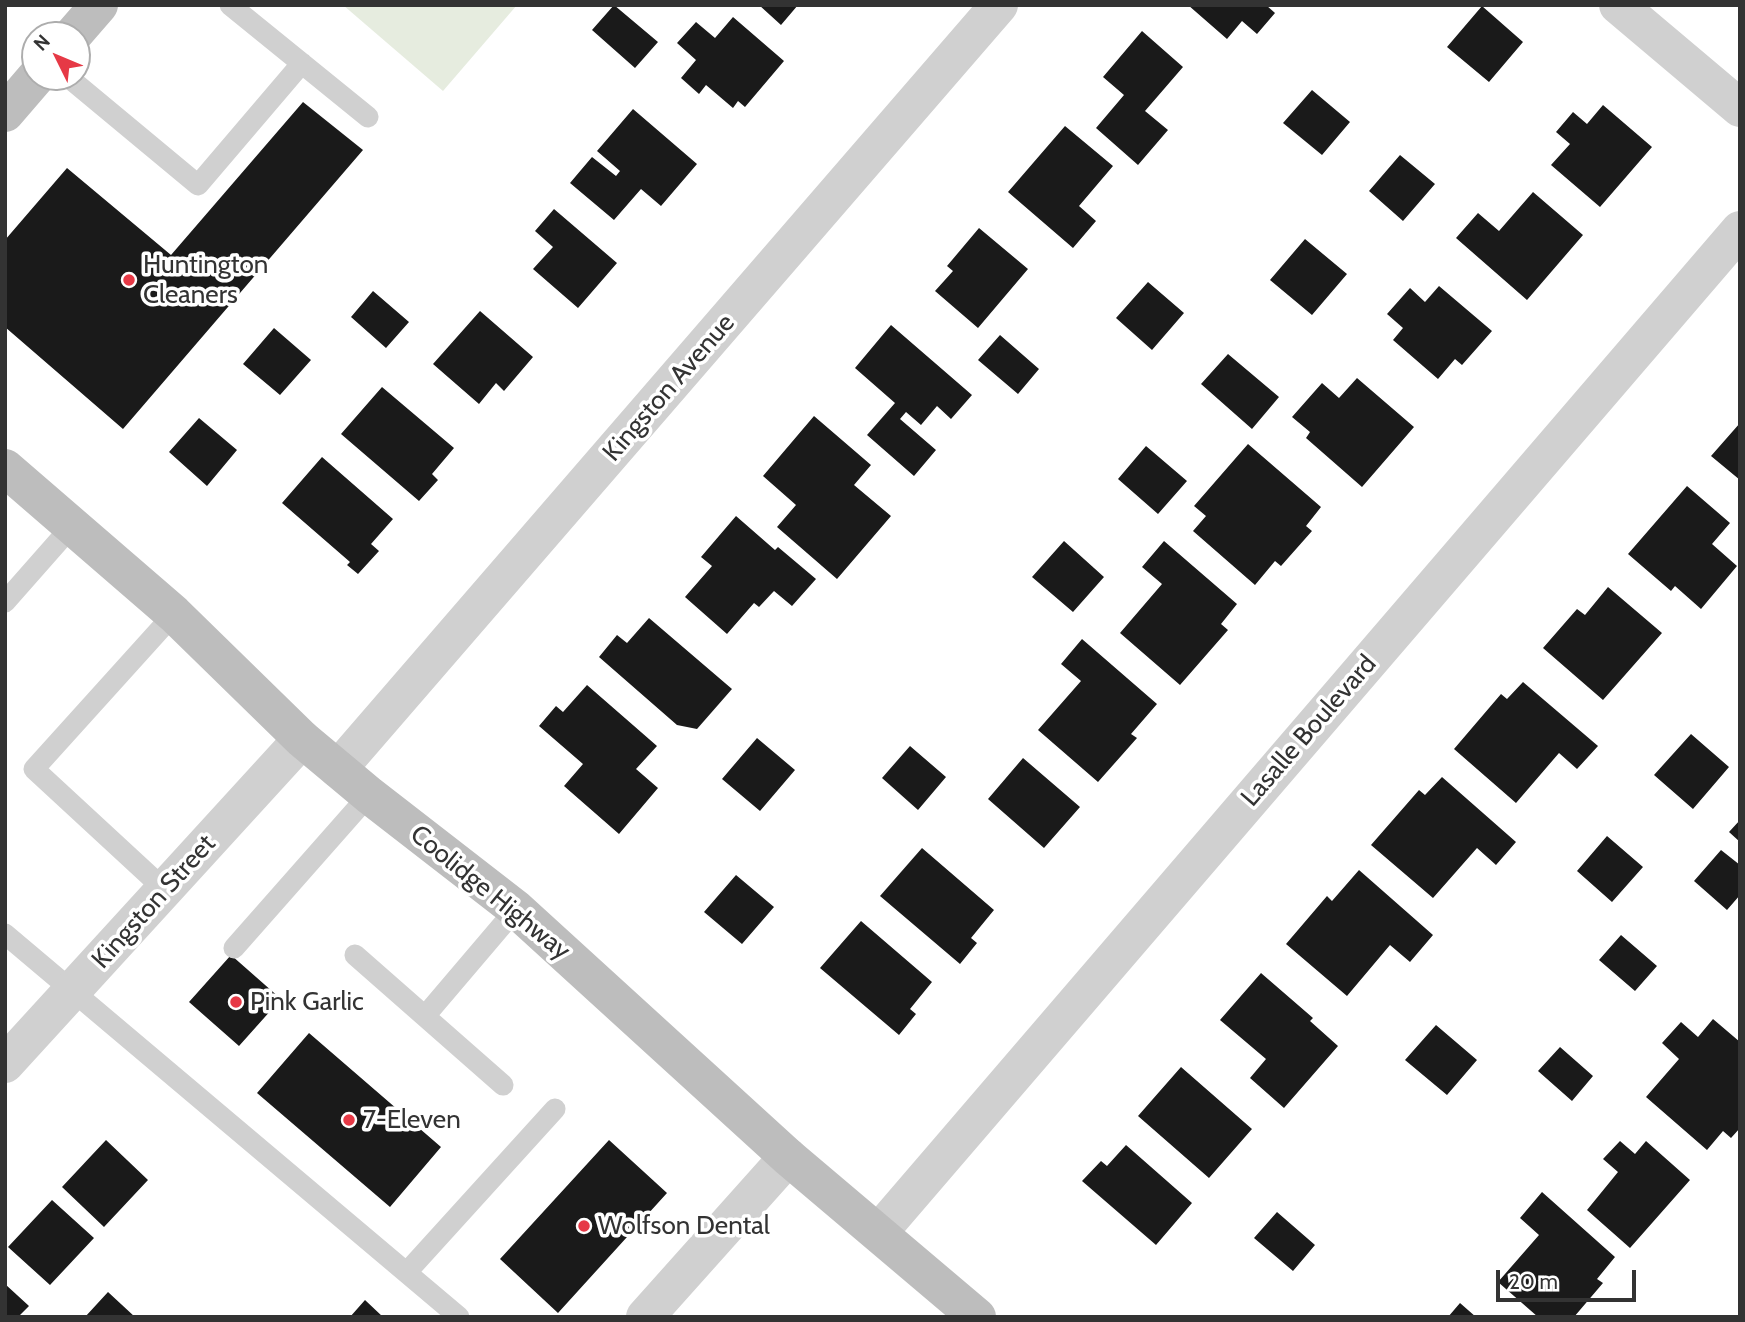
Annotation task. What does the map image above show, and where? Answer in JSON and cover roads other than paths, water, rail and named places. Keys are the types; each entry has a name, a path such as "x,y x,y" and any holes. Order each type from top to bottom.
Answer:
{"main road":[{"path":"85,21 99,5"},
{"path":"5,113 24,91"},
{"name":"Coolidge Highway","path":"5,468 174,614 302,739 369,795 516,909 788,1157 977,1317"}],"street":[{"name":"Kingston Avenue","path":"338,769 999,5"},
{"path":"1618,5 1740,108"},
{"name":"Lasalle Boulevard","path":"879,1232 1740,230"},
{"name":"Kingston Street","path":"5,1064 302,739"},
{"path":"645,1317 788,1157"}],"lane":[{"path":"230,5 368,117"},
{"path":"85,91 198,185 302,62"},
{"path":"5,602 72,526"},
{"path":"166,890 34,769 174,614"},
{"path":"234,948 369,795"},
{"path":"425,1016 516,909"},
{"path":"5,934 459,1317"},
{"path":"355,955 503,1085"},
{"path":"408,1272 555,1109"}],"place":[{"name":"Huntington Cleaners","path":"129,280"},
{"name":"Pink Garlic","path":"236,1002"},
{"name":"7-Eleven","path":"349,1120"},
{"name":"Wolfson Dental","path":"584,1226"}]}
